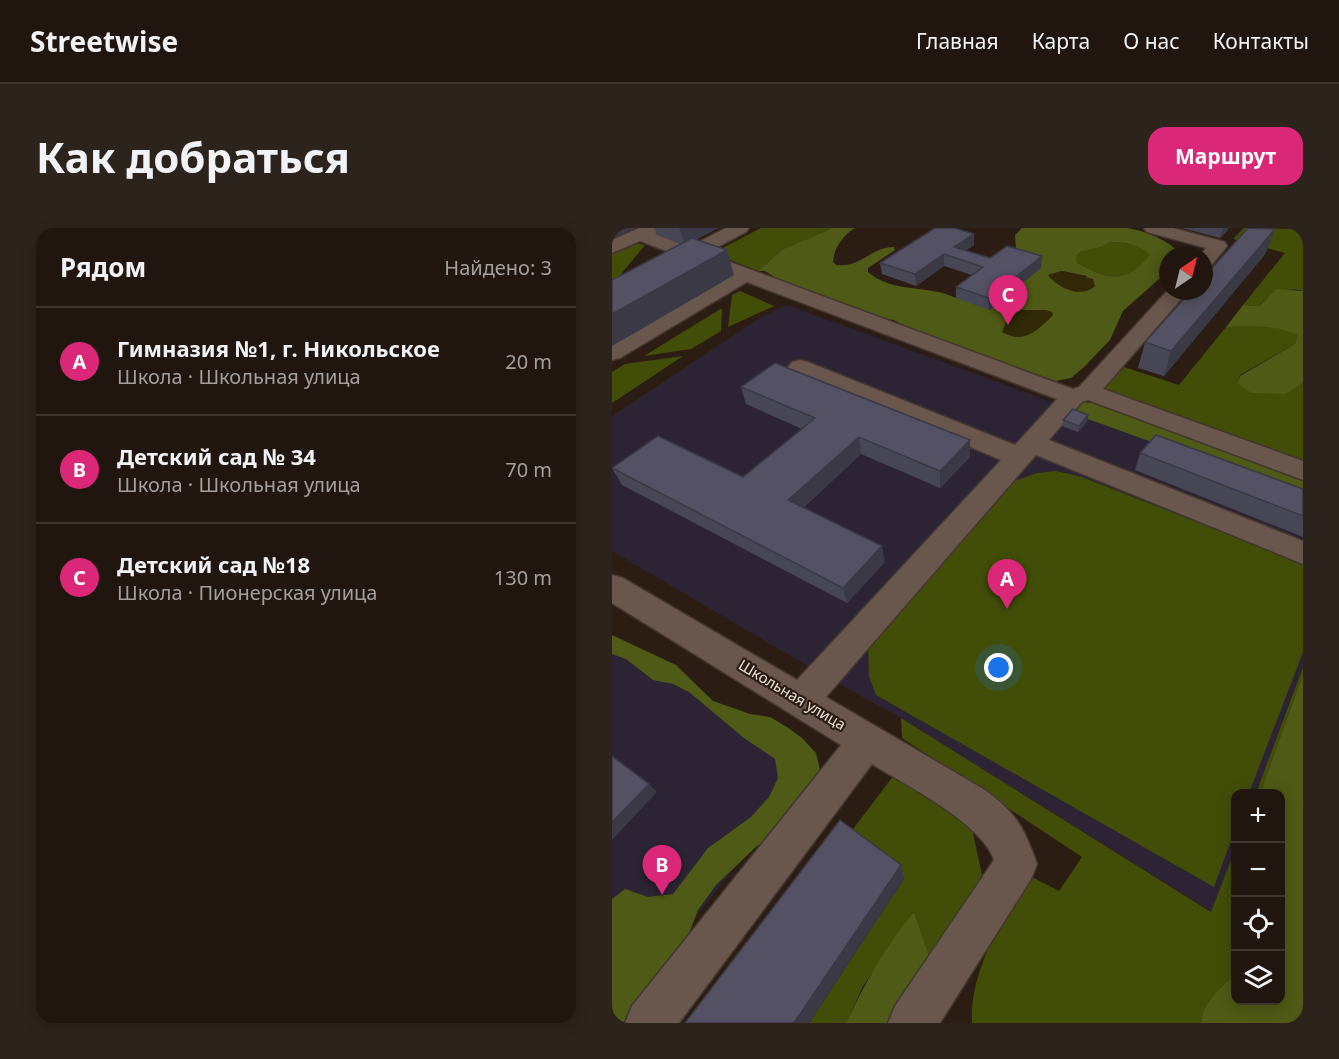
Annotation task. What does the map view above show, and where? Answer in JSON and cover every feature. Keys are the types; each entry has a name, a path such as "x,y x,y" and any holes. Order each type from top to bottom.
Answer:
{"street":[{"path":"612,294 740,228"},
{"path":"1153,228 1218,246 1213,252"},
{"path":"612,247 647,231 691,254 1303,471"},
{"path":"612,353 747,274"},
{"path":"800,701 1025,450 1170,300"},
{"path":"800,367 1303,553"},
{"name":"Школьная улица","path":"612,586 971,804 994,821 1008,837 1016,864 912,1023"},
{"path":"649,1023 867,741"}],"shaded area":[{"path":"787,305 1303,494 1303,667 1257,789 1231,789 1231,860 1212,912 901,718 612,551 612,416 763,316"},
{"path":"612,638 814,768 612,1022"}],"green space":[{"path":"761,228 833,228 783,249 758,271 713,253"},
{"path":"833,228 855,228 843,238 837,247 833,262 836,265 853,263 878,250 894,247 895,250 868,268 868,272 888,283 934,291 956,298 1016,249 1015,235 1022,228 1126,228 1148,234 1172,246 1159,246 1159,279 1123,311 1110,340 1071,378 1046,383 921,335 894,320 874,318 795,290 765,271 758,271 783,249","holes":["1111,242 1132,245 1150,255 1133,271 1116,276 1097,273 1076,262 1076,256 1081,252","1062,271 1087,276 1077,292 1064,288 1049,277 1049,275","1018,312 1053,315 1036,330 1023,336 1016,336 1003,330 1006,322"]},
{"path":"1244,228 1303,229 1303,291 1285,290 1268,298 1259,306 1243,305 1285,253 1233,239"},
{"path":"1111,242 1132,245 1151,255 1133,271 1116,276 1097,273 1076,262 1076,256 1081,252"},
{"path":"637,243 645,245 612,285 612,254"},
{"path":"1277,289 1303,291 1303,383 1286,394 1251,393 1237,383 1240,376 1295,344 1298,335 1272,327 1226,327 1243,305 1259,306"},
{"path":"740,291 774,306 728,327 732,295"},
{"path":"722,308 721,331 691,349 644,356"},
{"path":"1254,325 1280,327 1298,335 1295,344 1240,375 1237,383 1286,394 1303,383 1303,462 1098,387 1121,366 1179,385 1226,327"},
{"path":"683,356 612,403 612,372 625,364"},
{"path":"1081,402 1093,403 1303,479 1303,509 1151,451 1149,441 1074,414 1074,410"},
{"path":"1056,471 1082,477 1303,564 1303,652 1251,789 1231,789 1231,841 1214,887 876,695 869,676 868,642 1001,486 1037,473"},
{"path":"612,635 676,665 713,701 750,714 770,717 787,727 802,738 816,753 821,774 780,831 757,846 716,885 698,910 686,941 626,1023 612,1023 612,899 625,889 648,897 673,894 708,848 751,817 769,797 778,778 775,759 744,738 689,692 673,684 653,680 626,659 612,654"},
{"path":"1303,667 1303,674 1261,789 1257,789"},
{"path":"1303,674 1303,1023 1202,1023 1202,1016 1208,1002 1231,978 1231,1005 1285,1005 1285,789 1261,789"},
{"path":"901,718 1211,912 1231,860 1231,978 1209,1002 1202,1023 972,1023 976,985 982,965 1008,908 1028,875 1059,891 1082,857 902,738"},
{"path":"894,775 971,823 983,880 931,960 914,912 863,986 846,1023 809,1023 904,879 847,837"},
{"path":"914,912 931,960 890,1023 846,1023 877,965"}],"sand":[{"path":"1062,271 1093,279 1095,286 1083,292 1064,288 1048,275"},
{"path":"1021,310 1046,310 1052,312 1053,315 1042,326 1024,336 1010,336 1002,332 1006,323"}],"building":[{"path":"935,228 954,228 974,234 954,247 990,258 1007,246 1042,256 989,298 956,287 983,267 944,254 915,274 880,263"},
{"path":"1248,228 1275,229 1171,351 1145,342 1183,300 1213,300 1213,267"},
{"path":"692,238 727,250 612,314 612,280"},
{"path":"775,363 970,440 940,471 859,437 788,500 882,546 843,588 612,468 658,436 743,477 815,418 741,387"},
{"path":"1073,409 1088,415 1079,426 1063,420"},
{"path":"1156,435 1303,489 1303,516 1140,453"},
{"path":"612,756 649,784 612,822"},
{"path":"840,820 901,865 794,1023 685,1023"}],"place":[{"name":"Детский сад №18","path":"1008,325"},
{"name":"Гимназия №1, г. Никольское","path":"1007,609"},
{"name":"Детский сад № 34","path":"662,895"}]}
